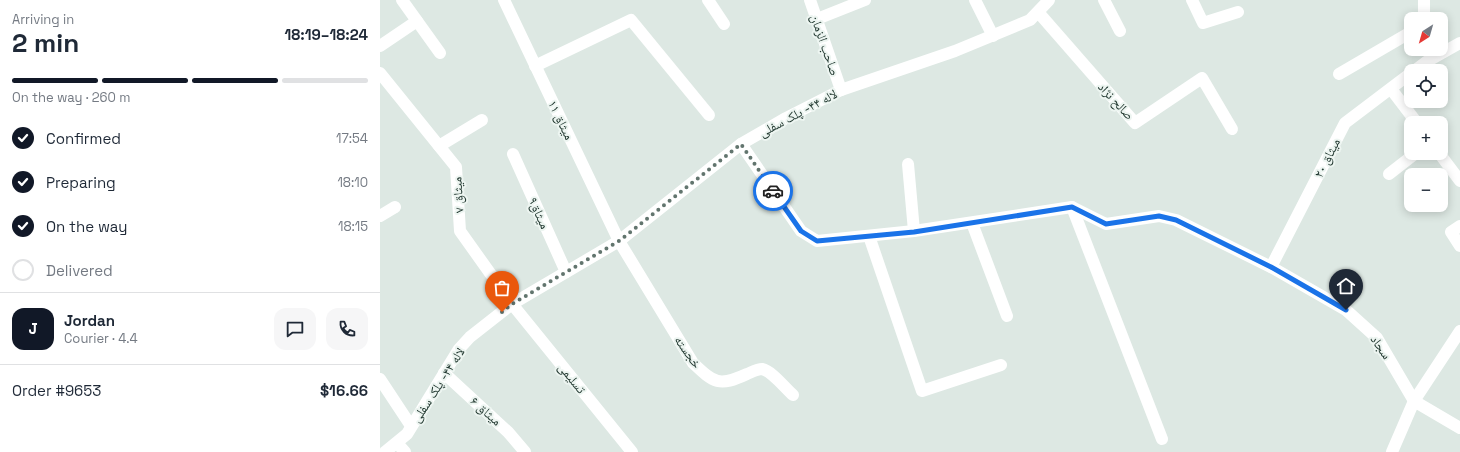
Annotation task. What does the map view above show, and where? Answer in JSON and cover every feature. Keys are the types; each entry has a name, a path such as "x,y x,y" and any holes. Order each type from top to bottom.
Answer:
{"street":[{"path":"402,0 440,53"},
{"name":"میثاق ۱۱","path":"504,0 619,241"},
{"path":"708,0 724,24"},
{"name":"صاحب الزمان","path":"810,0 841,90"},
{"path":"817,19 865,0"},
{"path":"975,0 993,36"},
{"name":"لاله ۴۴- پلک سفلی","path":"385,452 407,434 459,349 470,337 512,304 619,241 741,144 786,118 841,90 955,51 1030,20 1049,0"},
{"path":"1104,0 1120,31"},
{"path":"1192,0 1203,23 1238,12"},
{"path":"1424,0 1424,12"},
{"name":"صالح نژاد","path":"1038,12 1135,123 1202,78 1232,129"},
{"path":"535,66 631,20 709,115"},
{"path":"380,46 417,21"},
{"path":"1339,74 1404,36"},
{"path":"1423,64 1460,43"},
{"path":"1426,56 1426,62"},
{"name":"میثاق ۷","path":"380,73 456,167 460,231 512,304"},
{"name":"میثاق ۲۰","path":"1271,267 1345,122 1404,79"},
{"path":"1391,89 1412,116"},
{"path":"439,146 482,120"},
{"path":"741,144 801,231 817,241 914,232 1072,207 1162,439"},
{"name":"میثاق۹","path":"513,154 566,272"},
{"path":"1388,174 1407,160"},
{"path":"1445,160 1458,174"},
{"path":"908,164 914,232"},
{"path":"380,216 396,207"},
{"name":"سجاد","path":"1072,207 1106,224 1159,216 1176,220 1271,267 1346,310 1377,338 1414,401"},
{"path":"972,223 1007,316"},
{"path":"1460,226 1451,232 1460,246"},
{"path":"869,236 922,391 1002,365"},
{"name":"خجسته","path":"619,241 693,363 710,378 721,382 734,381 757,369 763,369 769,372 793,395"},
{"name":"تسلیمی","path":"512,304 632,452"},
{"path":"1392,452 1414,401 1460,331"},
{"name":"میثاق ۶","path":"444,373 508,432 525,452"},
{"path":"380,379 412,426"},
{"path":"1414,401 1460,428"},
{"path":"397,443 405,452"}],"way so far":[{"path":"502,312 512,304 619,241 741,144 773,191"}],"route":[{"path":"773,191 801,231 817,241 914,232 1072,207 1106,224 1159,216 1176,220 1271,267 1346,310"}]}
